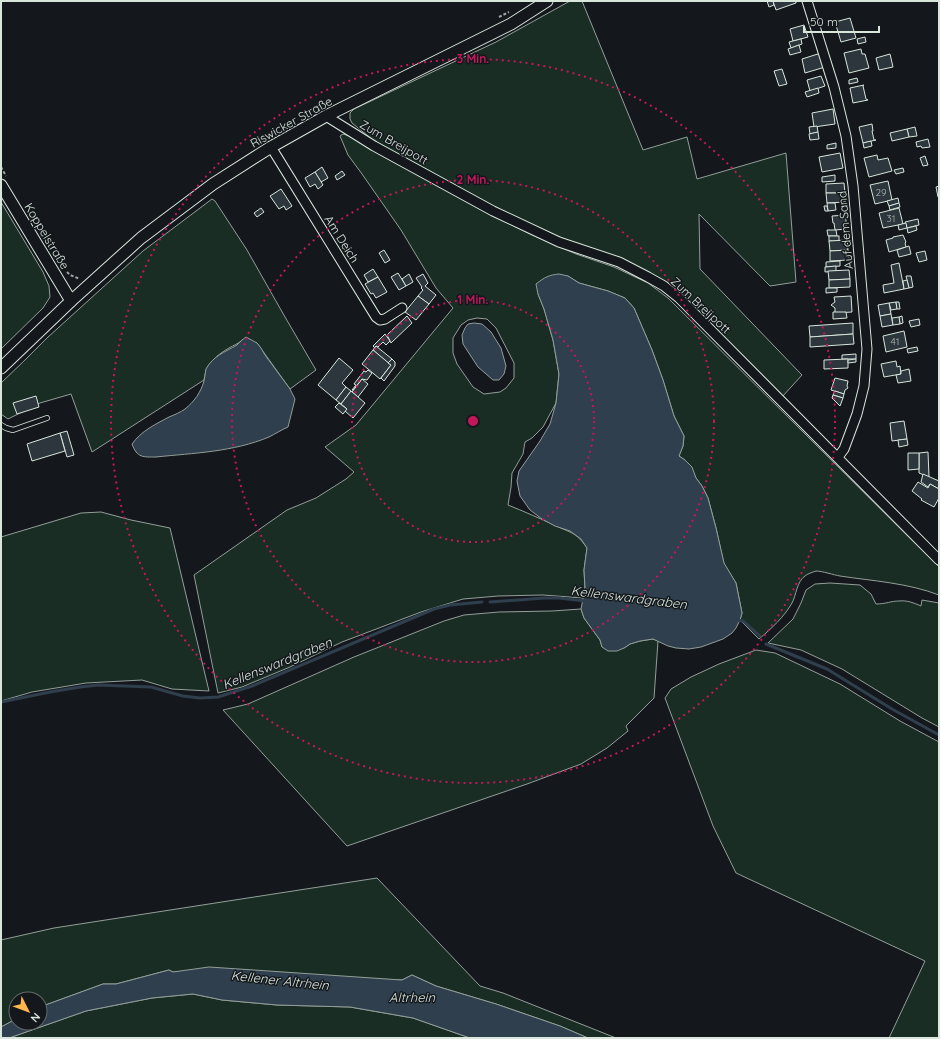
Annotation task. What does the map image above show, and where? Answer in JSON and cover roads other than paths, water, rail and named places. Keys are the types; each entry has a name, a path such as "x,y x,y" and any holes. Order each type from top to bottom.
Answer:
{"street":[{"name":"Riswicker Straße","path":"1,368 71,301 141,238 213,184 326,116 511,24 545,1"},
{"name":"Auf dem Sand","path":"807,1 834,87 846,136 853,186 867,349 864,386 857,414 844,449 838,457"},
{"name":"Zum Breijpott","path":"326,116 374,146 493,211 559,242 619,262 664,286 679,298 939,560"},
{"name":"Am Deich","path":"271,148 376,317 380,320 385,319 402,308"},
{"name":"Koppelstraße","path":"1,185 71,301"}],"lane":[{"path":"1,425 12,430 47,418"}],"water":[{"path":"559,274 568,276 579,283 608,291 625,298 634,308 652,350 674,416 684,436 683,446 679,456 692,467 696,478 708,498 724,563 736,583 742,613 736,628 732,633 723,639 701,647 689,649 668,646 653,639 630,644 617,651 608,651 602,647 600,640 584,618 581,609 585,588 584,570 587,548 581,539 570,531 555,526 530,510 520,496 517,481 519,471 550,424 556,403 559,374 553,340 536,284 547,277"},
{"path":"468,324 482,324 491,332 501,348 506,366 504,374 499,380 493,380 478,367 463,344 462,335 465,328"},
{"path":"246,337 257,343 261,348 290,389 295,399 288,427 269,437 242,446 227,449 156,457 144,457 138,454 132,444 136,439 149,428 182,411 188,406 201,389 206,369 212,361 237,345"},
{"name":"Altrhein","path":"209,967 402,980 412,975 436,986 496,1004 560,1026 588,1038 470,1038 413,1018 350,1007 277,1005 222,1000 193,994 152,998 86,1011 48,1024 48,1004 103,984 116,984 169,970 173,972"},
{"name":"Altrhein","path":"8,1023 8,1031 29,1031 9,1038 1,1038 1,1027"}],"waterway":[{"name":"Kellenswardgraben","path":"490,602 544,598 585,601"},
{"name":"Kellenswardgraben","path":"1,702 50,692 98,685 151,687 183,696 200,698 218,697 252,686 434,609 450,605 482,602"},
{"name":"Kellenswardgraben","path":"736,620 743,621 760,636"},
{"name":"Kellenswardgraben","path":"766,644 827,669 892,709 939,735"}],"water label":[{"name":"Kellener Altrhein","path":"280,980"}]}
